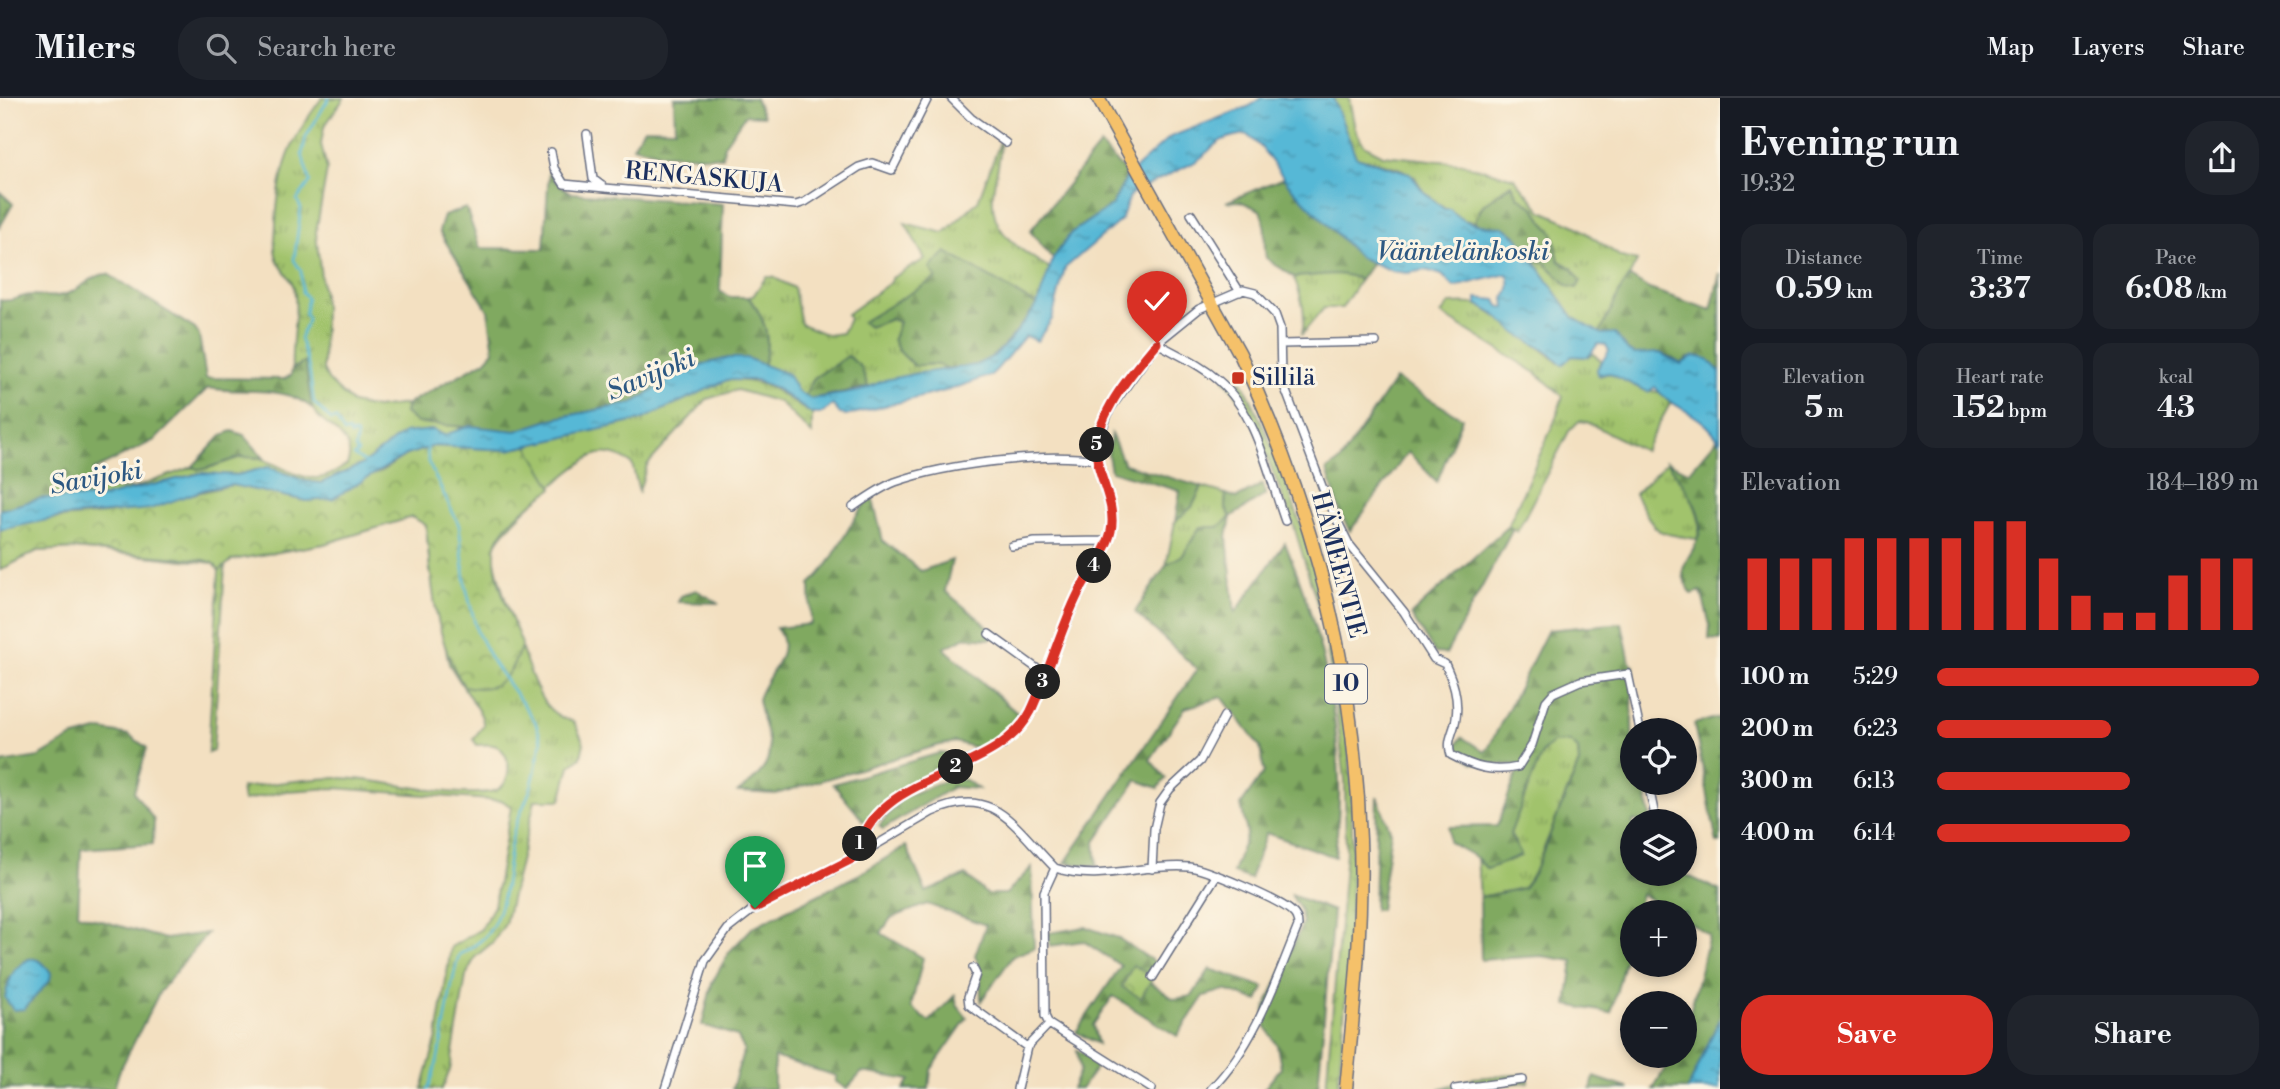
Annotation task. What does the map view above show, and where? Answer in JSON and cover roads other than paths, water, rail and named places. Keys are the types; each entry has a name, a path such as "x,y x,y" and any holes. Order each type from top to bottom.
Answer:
{"highway":[{"name":"HÄMEENTIE","path":"1097,98 1240,355 1281,448 1316,553 1341,657 1355,758 1360,924 1346,1089"}],"street":[{"name":"RENGASKUJA","path":"587,134 593,179 606,188 783,205 805,202 859,167 872,163 892,170 928,98"},
{"path":"951,98 971,118 1006,143"},
{"path":"551,152 554,167 564,184 606,188"},
{"path":"1191,214 1240,292"},
{"path":"858,856 859,845 870,826 894,799 1002,745 1029,714 1079,592 1107,541 1113,518 1097,460 1097,444 1110,409 1157,343 1211,302 1240,292 1255,293 1275,314 1281,344 1281,378 1334,513 1349,544 1404,612 1434,659 1445,664 1455,685 1457,708 1447,744 1451,755 1475,768 1501,771 1518,768 1532,746 1546,701 1553,694 1580,681 1628,674 1637,718"},
{"path":"1281,344 1376,342"},
{"path":"1157,343 1204,369 1238,401 1251,426 1285,521"},
{"path":"853,507 892,483 933,472 1045,457 1097,460"},
{"path":"1012,546 1035,542 1107,541"},
{"path":"989,634 1046,675"},
{"path":"1152,869 1154,829 1160,803 1170,789 1200,761 1224,716"},
{"path":"665,1089 705,961 722,936 741,917 858,856 932,812 949,804 973,800 996,810 1055,868 1082,874 1194,867 1282,904 1296,916 1298,926 1252,1030 1239,1054 1211,1089"},
{"path":"1055,868 1044,892 1044,1006 1049,1024 1152,1089"},
{"path":"1153,977 1216,876"},
{"path":"973,968 976,974 968,997 969,1005 1027,1047"},
{"path":"1017,1089 1027,1047 1049,1024"},
{"path":"1455,1089 1477,1083 1522,1080"}],"water":[{"name":"Vääntelänkoski","path":"1261,98 1333,98 1356,157 1410,173 1423,191 1461,219 1475,224 1504,227 1517,237 1574,318 1602,334 1615,333 1628,351 1634,354 1660,353 1681,364 1694,356 1708,359 1720,372 1720,443 1705,424 1670,401 1655,387 1648,392 1609,373 1598,375 1597,369 1609,351 1606,345 1598,344 1588,357 1572,356 1562,365 1550,353 1517,334 1494,314 1477,304 1477,298 1496,300 1499,306 1505,308 1504,298 1509,286 1507,274 1454,287 1442,275 1426,270 1407,273 1392,271 1359,257 1289,185 1261,147 1246,134 1224,139 1198,160 1130,195 1121,220 1065,268 1052,319 1037,341 1025,336 992,375 949,390 848,415 840,414 833,405 820,414 812,414 777,389 756,380 727,380 641,420 508,450 434,446 406,455 332,499 307,501 232,485 206,489 150,509 61,517 0,530 0,510 42,498 100,498 201,473 237,475 268,467 305,481 321,483 363,464 404,433 433,430 444,435 470,426 516,431 556,418 633,403 669,380 705,364 729,358 746,358 788,374 798,392 811,399 860,391 885,380 913,374 976,365 994,356 1009,341 1037,305 1053,259 1071,233 1112,205 1128,175 1170,137 1250,106"},
{"path":"29,959 36,959 44,965 51,973 50,980 24,1009 13,1010 5,998 8,985 15,970"},
{"path":"1720,1018 1720,1089 1688,1089"}],"waterway":[{"path":"329,98 306,137 302,154 310,182 297,200 301,208 294,260 301,271 302,292 307,298 305,315 308,319 300,338 309,368 314,403 331,420 336,419 344,433 348,431 351,436 352,433 357,435 355,449 358,452 354,456 366,463"},
{"path":"427,446 428,462 459,525 466,587 477,632 492,661 535,721 542,742 530,790 513,834 499,910 485,937 459,955 438,1057 428,1089"}],"place":[{"name":"Sillilä","path":"1238,378"}],"water label":[{"name":"Savijoki","path":"651,375"},
{"name":"Savijoki","path":"96,478"}]}
